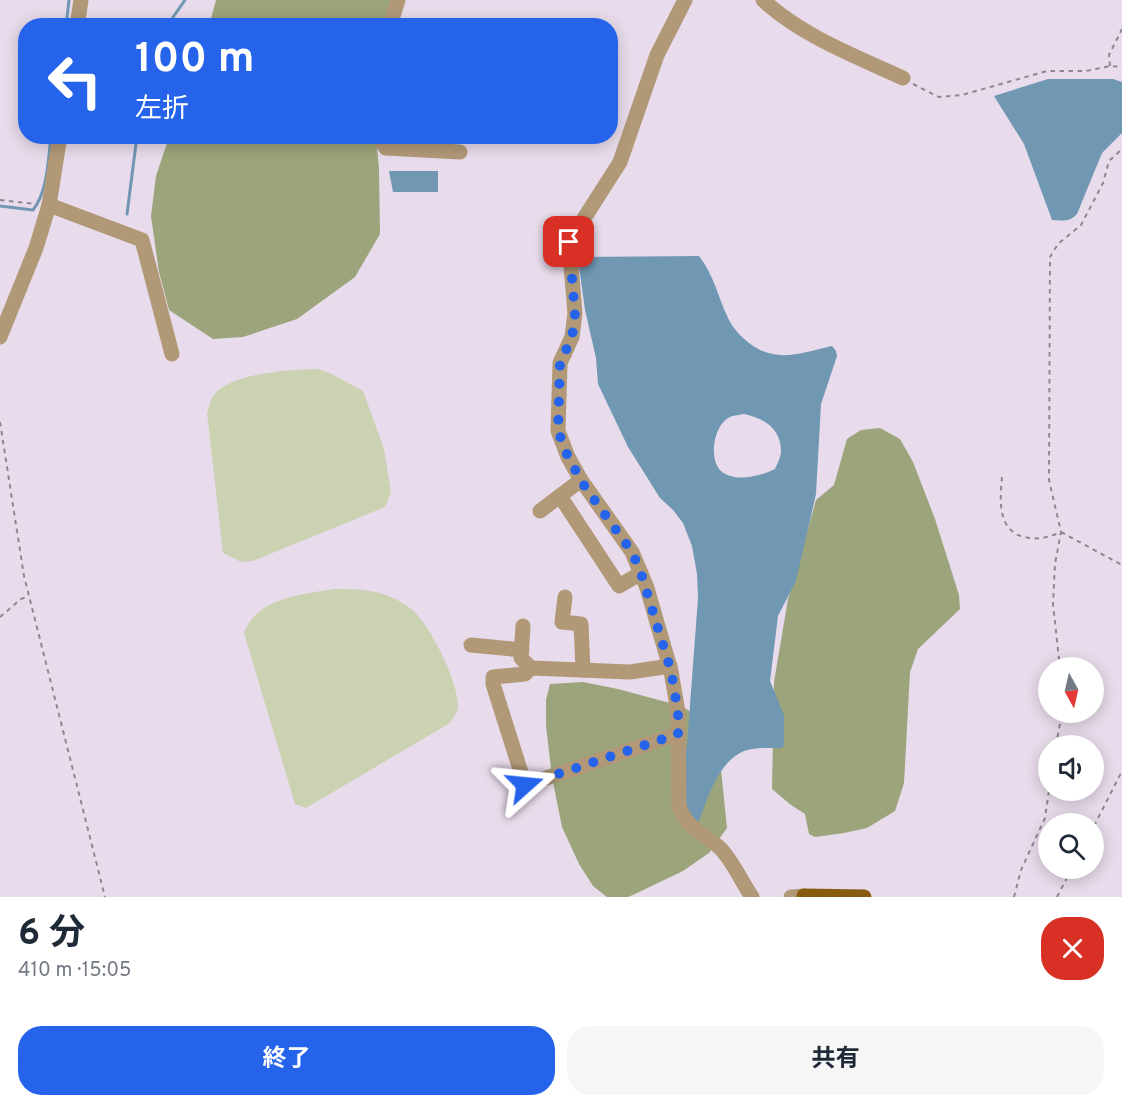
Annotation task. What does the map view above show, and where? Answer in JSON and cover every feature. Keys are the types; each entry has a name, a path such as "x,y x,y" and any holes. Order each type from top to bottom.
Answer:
{"main road":[{"path":"798,896 864,897"}],"street":[{"path":"78,18 81,0"},
{"path":"392,18 398,0"},
{"path":"685,0 657,55 620,162 569,242 575,314 572,337 560,363 558,431 568,457 581,480 632,552 641,573 670,666 678,712 679,806 683,818 721,850 752,897"},
{"path":"764,0 779,15 820,39 903,78"},
{"path":"0,337 36,249 49,205 59,144"},
{"path":"383,144 386,148 460,152"},
{"path":"49,205 142,240 172,354"},
{"path":"540,511 581,480"},
{"path":"560,496 619,586 641,573"},
{"path":"565,597 562,622 581,624 583,670"},
{"path":"523,626 521,658 531,668 630,672 670,666"},
{"path":"471,645 522,650"},
{"path":"531,668 525,674 493,677 493,684 525,785 678,734"}],"path":[{"path":"1110,66 1109,55 1122,29"},
{"path":"903,78 939,97 962,95 1047,71 1086,71 1110,66 1122,67"},
{"path":"1059,657 1053,604 1055,564 1060,532 1049,480 1050,257 1058,244 1081,225 1103,183 1109,161 1122,149"},
{"path":"0,200 49,205"},
{"path":"0,422 24,576 105,897"},
{"path":"1002,477 1002,514 1006,526 1016,535 1034,539 1051,537 1060,532"},
{"path":"1060,532 1122,565"},
{"path":"0,617 29,595"},
{"path":"0,610 5,613"},
{"path":"1101,813 1122,771"},
{"path":"1014,897 1021,870 1045,818 1047,801"},
{"path":"1057,897 1066,879"}],"green space":[{"path":"216,0 395,0 392,18 211,18"},
{"path":"167,144 377,144 380,234 355,277 297,319 243,337 213,339 169,310 159,272 151,216 156,176"},
{"path":"318,369 363,391 384,449 391,492 385,507 253,561 241,562 223,553 207,413 211,401 223,387 234,381 263,374"},
{"path":"880,428 900,439 913,462 935,519 959,595 960,609 918,649 910,672 904,783 895,811 867,828 815,837 809,834 805,814 772,789 774,682 788,599 816,500 834,485 847,439 861,430"},
{"path":"335,589 365,590 383,594 401,602 418,615 442,653 454,683 458,709 450,723 306,808 295,804 244,633 250,621 270,605 295,596"},
{"path":"583,682 681,706 710,723 720,760 727,828 709,853 683,871 628,897 607,897 593,886 579,864 562,827 552,777 546,726 546,700 550,684"}],"water":[{"path":"1048,79 1113,79 1122,82 1122,133 1102,153 1077,214 1066,220 1052,220 1024,144 994,96"},
{"path":"389,171 438,171 438,192 393,192"},
{"path":"699,256 712,278 730,322 749,343 769,353 779,355 799,354 832,346 836,351 837,356 821,404 816,494 796,581 778,616 770,681 784,715 784,745 782,748 744,751 727,763 715,781 699,821 696,822 684,806 683,765 687,745 698,598 692,546 683,523 660,498 628,447 598,384 596,358 585,310 579,257","holes":["744,414 770,425 778,436 781,453 779,460 775,469 763,474 748,477 727,475 717,466 715,458 717,434 724,421 730,417"]}],"waterway":[{"path":"67,18 69,0"},
{"path":"173,18 185,0"},
{"path":"0,206 33,210 42,194 50,144"},
{"path":"127,214 136,144"}],"route":[{"path":"525,785 678,734 678,712 671,671 641,573 632,552 585,487 568,457 558,431 560,363 572,337 575,314 569,242"}]}
